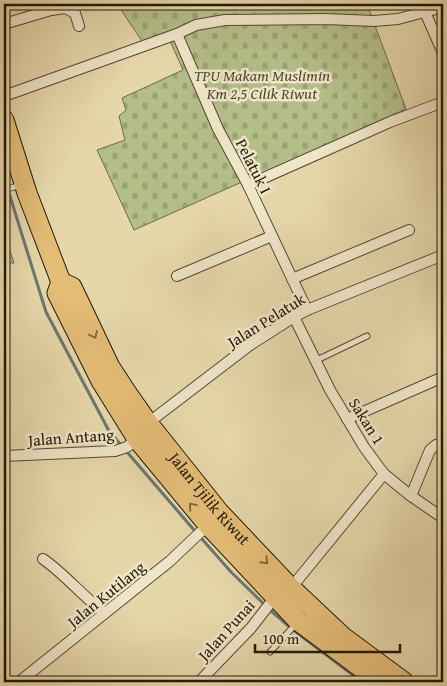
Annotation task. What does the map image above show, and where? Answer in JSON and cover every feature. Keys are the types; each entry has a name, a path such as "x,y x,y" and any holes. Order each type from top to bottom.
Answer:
{"highway":[{"name":"Jalan Tjilik Riwut","path":"4,120 24,184 61,282 57,293 100,381 136,439 208,525 283,593 404,682"},
{"name":"Jalan Tjilik Riwut","path":"61,282 72,287 110,366 148,424 283,593 298,621 380,682"}],"street":[{"path":"4,96 177,34 196,25 226,20 326,19 374,21 398,19 424,8 443,7"},
{"path":"4,24 51,10 65,8 74,13 79,26"},
{"path":"424,8 443,54"},
{"name":"Pelatuk I","path":"177,34 218,129 248,185 308,310"},
{"path":"248,185 390,122 443,102"},
{"path":"292,279 408,230"},
{"path":"177,276 272,236"},
{"name":"Jalan Pelatuk","path":"136,439 148,424 244,350 294,317 443,255"},
{"name":"Sakan 1","path":"294,317 315,362 347,419 384,474 443,518"},
{"path":"347,419 443,377"},
{"name":"Jalan Antang","path":"4,456 115,451 127,447 136,439"},
{"path":"411,496 430,450 436,445 443,443"},
{"name":"Jalan Punai","path":"199,682 283,593 384,474"},
{"name":"Jalan Kutilang","path":"19,682 170,561 208,525"},
{"path":"43,559 64,575 83,595 105,613"}],"lane":[{"path":"4,190 24,184"},
{"path":"315,362 367,336"},
{"path":"270,652 298,621"}],"green space":[{"name":"TPU Makam Muslimin Km 2,5 Cilik Riwut","path":"117,4 367,4 406,109 134,230 97,150 125,140 119,116 126,110 122,98 183,70 166,32 142,41"},
{"path":"4,233 14,263 4,263"}],"waterway":[{"path":"4,177 46,312 109,431 194,530"},
{"path":"202,539 231,572 265,605"},
{"path":"270,610 362,682"}]}
